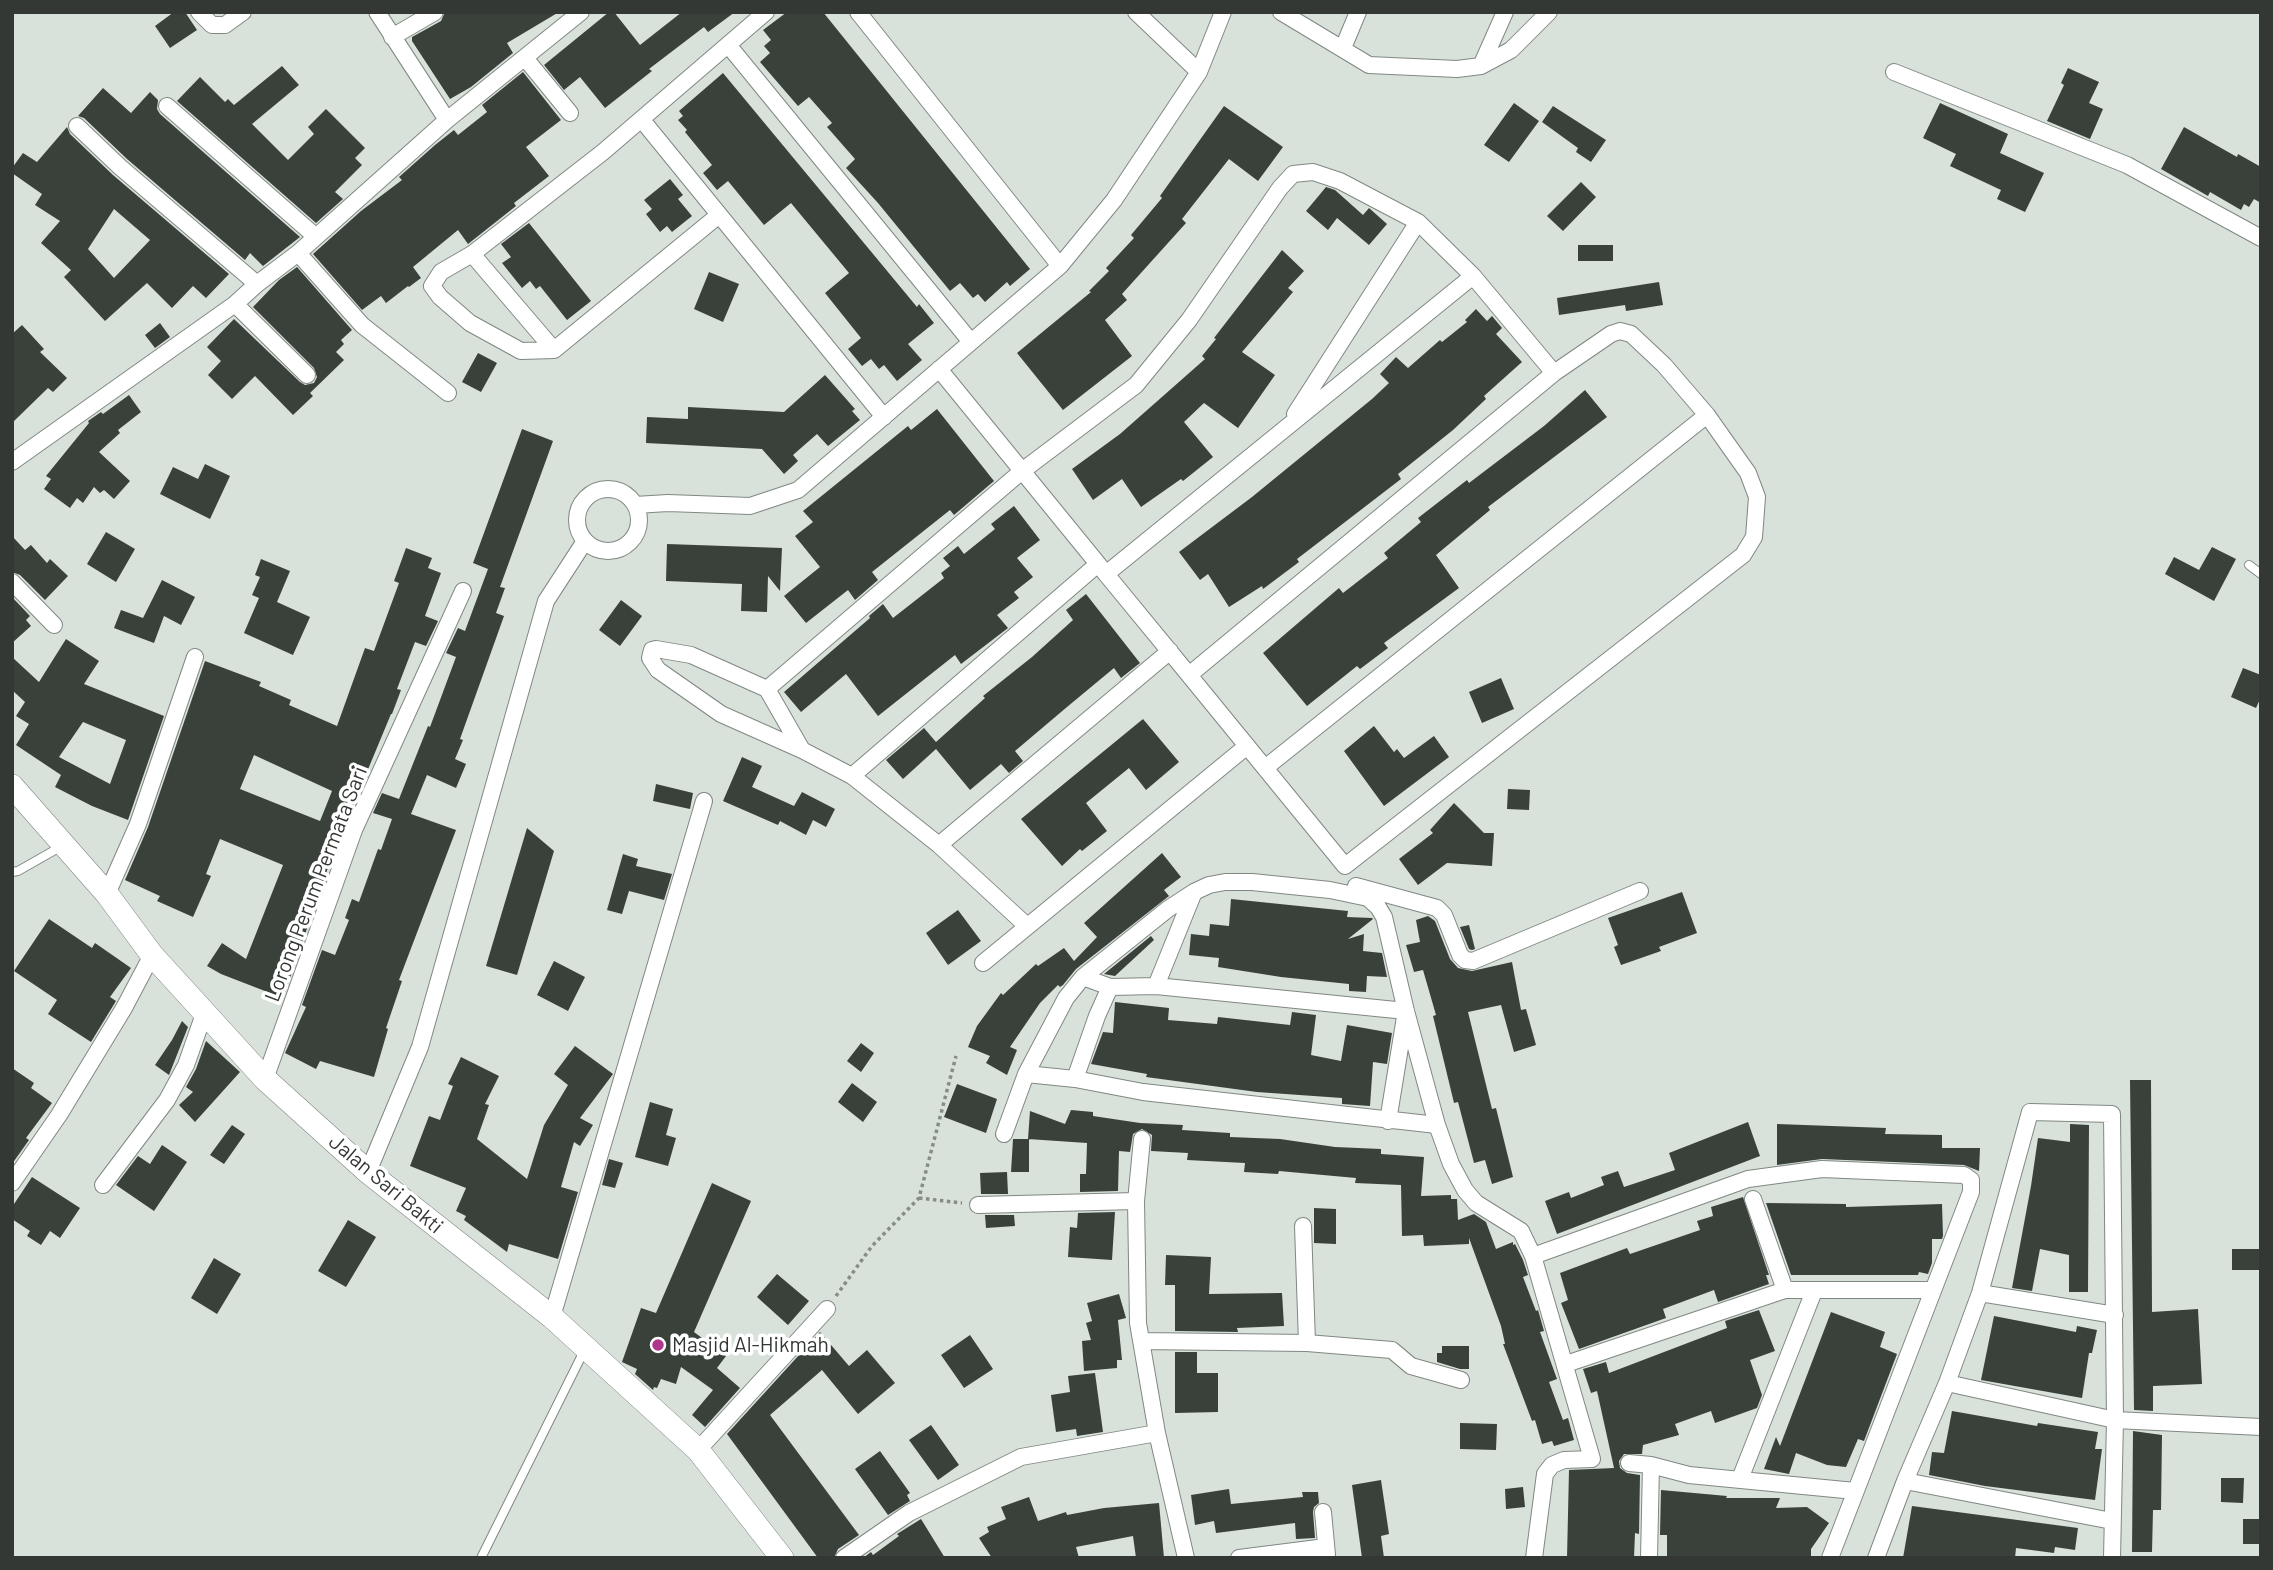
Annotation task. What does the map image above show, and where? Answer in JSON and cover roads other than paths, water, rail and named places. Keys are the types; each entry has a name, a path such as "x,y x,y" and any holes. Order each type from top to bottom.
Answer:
{"main road":[{"name":"Jalan Sari Bakti","path":"12,786 107,894 152,955 265,1079 368,1172 552,1317 698,1450 782,1558"}],"street":[{"path":"199,12 212,25 225,25 243,12"},
{"path":"377,12 447,120"},
{"path":"392,37 435,12"},
{"path":"12,462 235,304 298,254 447,120 581,12"},
{"path":"719,215 554,350 521,351 470,323 440,297 432,286 441,272 472,254 642,120 766,12"},
{"path":"858,12 1060,266"},
{"path":"1136,12 1199,72"},
{"path":"635,505 668,503 750,506 798,490 1060,266 1114,200 1199,72 1223,12"},
{"path":"1281,12 1369,65 1457,69 1481,66 1511,50 1549,12"},
{"path":"1343,48 1358,12"},
{"path":"1481,66 1505,12"},
{"path":"729,46 971,342"},
{"path":"525,58 570,113"},
{"path":"1894,72 2127,165 2261,238"},
{"path":"167,106 315,236"},
{"path":"642,120 884,417"},
{"path":"77,127 257,284"},
{"path":"767,689 1022,471 1136,384 1189,320 1273,198 1293,174 1314,172 1333,178 1418,222 1473,276 1554,373"},
{"path":"1288,425 1418,222"},
{"path":"298,254 362,325 448,393"},
{"path":"472,254 554,350"},
{"path":"852,776 1102,569 1288,425 1473,276"},
{"path":"235,304 307,376"},
{"path":"939,369 1345,866 1743,555 1754,537 1757,497 1748,473 1707,415 1664,365 1626,332 1611,334 1554,373 1189,675"},
{"path":"1265,768 1707,415"},
{"path":"602,489 615,489 626,495 635,505 639,517 637,530 631,541 621,548 608,551 595,548 585,541 578,529 577,516 581,504 590,494 602,489"},
{"path":"368,1172 420,1047 546,601 585,541"},
{"path":"12,582 54,625"},
{"name":"Lorong Perum Permata Sari","path":"265,1079 354,830 463,591"},
{"path":"803,750 767,689 691,655 656,649 650,654 658,670 721,714 803,750 852,776 939,845 1027,926"},
{"path":"939,845 1170,651"},
{"path":"107,894 138,824 195,657"},
{"path":"982,963 1247,746"},
{"path":"552,1317 704,801"},
{"path":"1004,1134 1026,1074 1066,998 1083,977 1168,909 1194,892 1225,882 1329,890 1368,898 1378,906 1384,917 1406,1011 1437,1125 1451,1164 1465,1191 1476,1203 1521,1231 1533,1256 1592,1459 1564,1460 1552,1465 1545,1475 1534,1558"},
{"path":"1329,890 1365,887 1437,908 1444,915 1460,955 1465,960 1474,961 1640,891"},
{"path":"1156,986 1194,892"},
{"path":"12,1183 59,1115 124,1008 152,955"},
{"path":"1083,977 1110,987 1156,986 1406,1011"},
{"path":"1075,1079 1110,987"},
{"path":"1388,1121 1406,1011"},
{"path":"103,1185 167,1100 186,1065 204,1014"},
{"path":"1026,1074 1075,1079 1143,1092 1437,1125"},
{"path":"1876,1558 1947,1383 1980,1293 2029,1112 2112,1114 2115,1315 2112,1558"},
{"path":"1142,1139 1136,1200 1139,1323 1157,1433 1186,1558"},
{"path":"1533,1256 1748,1179 1822,1169 1964,1175 1971,1180 1971,1192 1830,1558"},
{"path":"1753,1199 1785,1290"},
{"path":"978,1205 1136,1200"},
{"path":"1303,1226 1307,1343"},
{"path":"1566,1364 1785,1290 1933,1290"},
{"path":"1740,1479 1814,1291"},
{"path":"1980,1293 2115,1315"},
{"path":"698,1450 827,1309"},
{"path":"1141,1341 1307,1343 1392,1350 1411,1366 1461,1380"},
{"path":"1947,1383 2115,1420 2261,1427"},
{"path":"844,1558 909,1513 1021,1457 1157,1433"},
{"path":"1629,1463 1651,1465 1689,1475 1855,1491"},
{"path":"1648,1558 1651,1465"},
{"path":"1905,1481 2112,1521"},
{"path":"1239,1558 1326,1553 1323,1513"}],"lane":[{"path":"2249,565 2261,574"},
{"path":"12,872 63,845"},
{"path":"481,1558 585,1349"}],"place":[{"name":"Masjid Al-Hikmah","path":"658,1345"}]}
